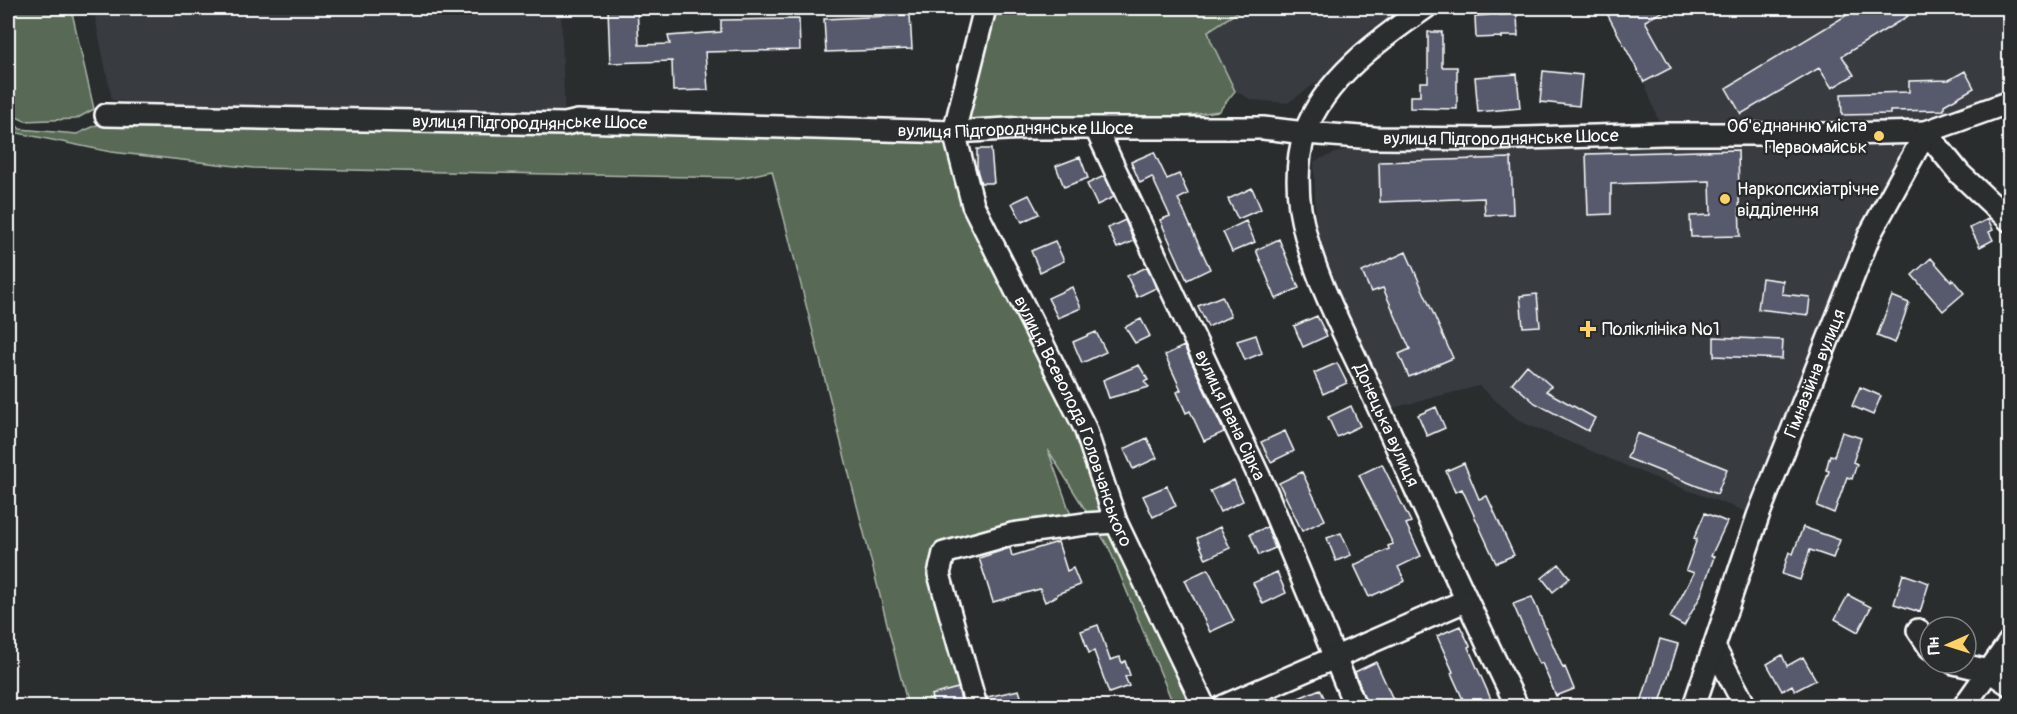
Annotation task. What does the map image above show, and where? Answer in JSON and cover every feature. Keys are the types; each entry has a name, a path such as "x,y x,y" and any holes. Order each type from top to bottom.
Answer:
{"street":[{"path":"954,132 985,8"},
{"name":"Донецька вулиця","path":"1425,8 1386,34 1319,103 1305,133 1298,167 1300,209 1317,272 1466,601 1517,706"},
{"path":"2010,102 1926,132 1960,174 2010,221"},
{"name":"вулиця Підгороднянське Шосе","path":"106,115 564,124 578,121 954,132 1026,128 1263,128 1375,138 1490,139 1663,134 1926,132"},
{"name":"вулиця Івана Сірка","path":"1096,129 1265,489 1355,706"},
{"name":"вулиця Всеволода Головчанського","path":"954,132 973,205 1085,428 1116,522 1204,706"},
{"name":"Гімназійна вулиця","path":"1694,706 1758,516 1870,234 1926,132"},
{"path":"976,706 939,574 944,553 1012,534 1116,522"},
{"path":"1224,706 1466,601"},
{"path":"1964,706 2010,641"},
{"path":"1714,647 1745,706"},
{"path":"1978,668 1989,671 2010,685"}],"shaded area":[{"path":"93,8 561,8 565,124 340,121 112,100"},
{"path":"1244,8 1405,8 1372,29 1322,79 1288,103 1252,100 1235,91 1211,41 1208,31"},
{"name":"Поліклініка №1","path":"1604,8 2009,8 2009,102 1926,132 1758,516 1660,480 1519,421 1479,386 1380,411 1317,271 1314,161 1375,138 1663,133 1644,82"}],"green space":[{"path":"8,8 71,8 94,109 76,119 25,121 8,113"},
{"path":"985,8 1244,8 1208,31 1235,91 1219,111 1096,129 954,132 973,205 1204,706 1174,706 1109,548 1048,450 1072,518 944,553 976,706 908,706 772,171 739,178 253,168 111,152 8,131 8,117 20,129 77,134 108,120 953,132"}],"building":[{"path":"608,8 637,8 639,45 670,44 668,36 721,32 721,20 799,19 800,50 705,52 708,90 673,91 672,61 610,63"},
{"path":"1483,8 1498,8 1499,15 1517,14 1518,36 1502,36 1502,39 1501,37 1476,38 1475,16 1488,15"},
{"path":"1604,8 1669,8 1645,21 1671,68 1644,82"},
{"path":"1843,8 1903,8 1908,16 1842,56 1854,75 1832,88 1819,68 1741,114 1726,88 1847,15"},
{"path":"910,15 912,49 826,52 824,19"},
{"path":"1428,32 1442,32 1442,67 1457,67 1457,109 1410,108 1410,96 1420,96 1420,82 1428,82"},
{"path":"1543,71 1582,75 1579,106 1540,102"},
{"path":"1965,71 1974,88 1944,105 1944,110 1842,115 1841,94 1909,92 1909,81 1949,80"},
{"path":"1517,74 1520,108 1478,112 1475,77"},
{"path":"977,149 991,149 994,183 981,183 977,170"},
{"name":"Наркопсихіатрічне відділення","path":"1738,150 1740,236 1691,237 1690,216 1711,215 1710,181 1611,184 1611,214 1588,215 1586,154"},
{"path":"1154,152 1167,179 1179,174 1188,194 1178,199 1210,269 1187,280 1160,220 1170,216 1152,177 1140,183 1131,162"},
{"path":"1080,157 1088,178 1064,187 1056,166"},
{"path":"1511,158 1513,214 1485,215 1484,198 1380,202 1379,162"},
{"path":"1104,176 1114,197 1097,205 1087,184"},
{"path":"1252,188 1261,209 1238,219 1228,199"},
{"path":"1029,195 1039,214 1022,222 1012,203"},
{"path":"1988,219 1993,230 1989,232 1993,240 1980,247 1970,228"},
{"path":"1125,220 1134,241 1117,248 1108,228"},
{"path":"1246,221 1255,242 1232,252 1223,232"},
{"path":"1279,239 1299,288 1276,299 1256,250"},
{"path":"1055,241 1064,261 1040,272 1031,251"},
{"path":"1406,252 1453,358 1409,377 1399,354 1410,349 1383,288 1371,292 1362,272"},
{"path":"1931,258 1964,293 1943,311 1912,275"},
{"path":"1147,267 1156,288 1137,297 1127,276"},
{"path":"1762,278 1783,281 1782,294 1810,297 1808,315 1758,309"},
{"path":"1072,287 1081,308 1058,318 1048,298"},
{"path":"1537,294 1540,326 1523,327 1520,296"},
{"path":"1222,296 1231,316 1208,327 1198,306"},
{"path":"1892,296 1909,303 1895,343 1877,336"},
{"path":"1317,316 1327,336 1303,347 1294,326"},
{"path":"1141,319 1150,336 1135,343 1125,327"},
{"path":"1096,332 1106,352 1082,363 1073,342"},
{"path":"1256,335 1262,353 1245,360 1237,341"},
{"path":"1714,337 1783,340 1782,359 1714,356"},
{"path":"1184,346 1224,432 1204,441 1190,411 1186,413 1177,392 1181,390 1165,355"},
{"path":"1337,363 1347,383 1323,394 1314,373"},
{"path":"1139,365 1148,380 1144,382 1149,387 1109,398 1103,380"},
{"path":"1527,365 1551,386 1546,391 1595,418 1588,431 1535,403 1512,383"},
{"path":"1860,387 1881,396 1873,415 1852,406"},
{"path":"1351,406 1360,426 1337,437 1328,417"},
{"path":"1436,407 1445,428 1427,436 1418,415"},
{"path":"1285,431 1294,451 1271,462 1261,442"},
{"path":"1842,432 1861,438 1853,462 1857,464 1852,479 1847,477 1834,513 1817,506 1829,471 1826,470 1830,455 1834,456"},
{"path":"1637,433 1727,469 1717,494 1627,458"},
{"path":"1147,438 1157,458 1133,469 1124,449"},
{"path":"1464,463 1479,499 1487,496 1514,555 1496,563 1462,489 1455,492 1446,471"},
{"path":"1382,464 1411,522 1406,524 1421,556 1398,567 1405,581 1369,597 1354,565 1389,549 1388,546 1393,544 1359,475"},
{"path":"1302,472 1325,520 1302,531 1279,483"},
{"path":"1234,480 1243,501 1220,512 1210,491"},
{"path":"1167,486 1176,506 1153,517 1143,496"},
{"path":"1705,513 1727,522 1711,556 1714,557 1700,597 1684,626 1670,618 1694,573 1686,570 1697,539 1694,538"},
{"path":"1220,527 1230,548 1206,559 1197,538"},
{"path":"1267,527 1275,548 1259,555 1250,534"},
{"path":"1803,527 1840,540 1833,558 1810,550 1800,580 1782,574 1789,552 1793,554"},
{"path":"1341,533 1351,555 1336,561 1327,538"},
{"path":"1058,542 1067,571 1073,568 1080,585 1057,594 1045,602 1040,589 993,602 979,558 1010,548 1012,556"},
{"path":"1559,564 1570,578 1553,592 1542,578"},
{"path":"1208,569 1234,621 1210,632 1185,580"},
{"path":"1277,572 1286,593 1263,604 1253,583"},
{"path":"1903,574 1929,583 1920,612 1894,604"},
{"path":"1848,595 1871,607 1858,632 1835,619"},
{"path":"1532,597 1574,689 1556,696 1542,663 1539,664 1513,604"},
{"path":"1098,625 1110,660 1120,657 1122,663 1125,661 1130,675 1125,677 1129,686 1109,693 1094,651 1089,653 1081,631"},
{"path":"1460,626 1494,706 1466,706 1451,673 1453,672 1437,636"},
{"path":"1660,639 1678,644 1659,706 1640,706"},
{"path":"1782,655 1787,666 1803,657 1816,680 1795,691 1792,685 1782,691 1767,664"},
{"path":"1376,662 1396,706 1367,705 1355,672"},
{"path":"958,688 962,704 934,706 931,695"},
{"path":"1320,689 1328,706 1280,706"},
{"path":"1019,690 1024,706 988,706 987,697"}],"place":[{"name":"Об'єднанню міста Первомайськ","path":"1879,136"},
{"name":"Наркопсихіатрічне відділення","path":"1725,199"},
{"name":"Поліклініка №1","path":"1588,329"}]}
